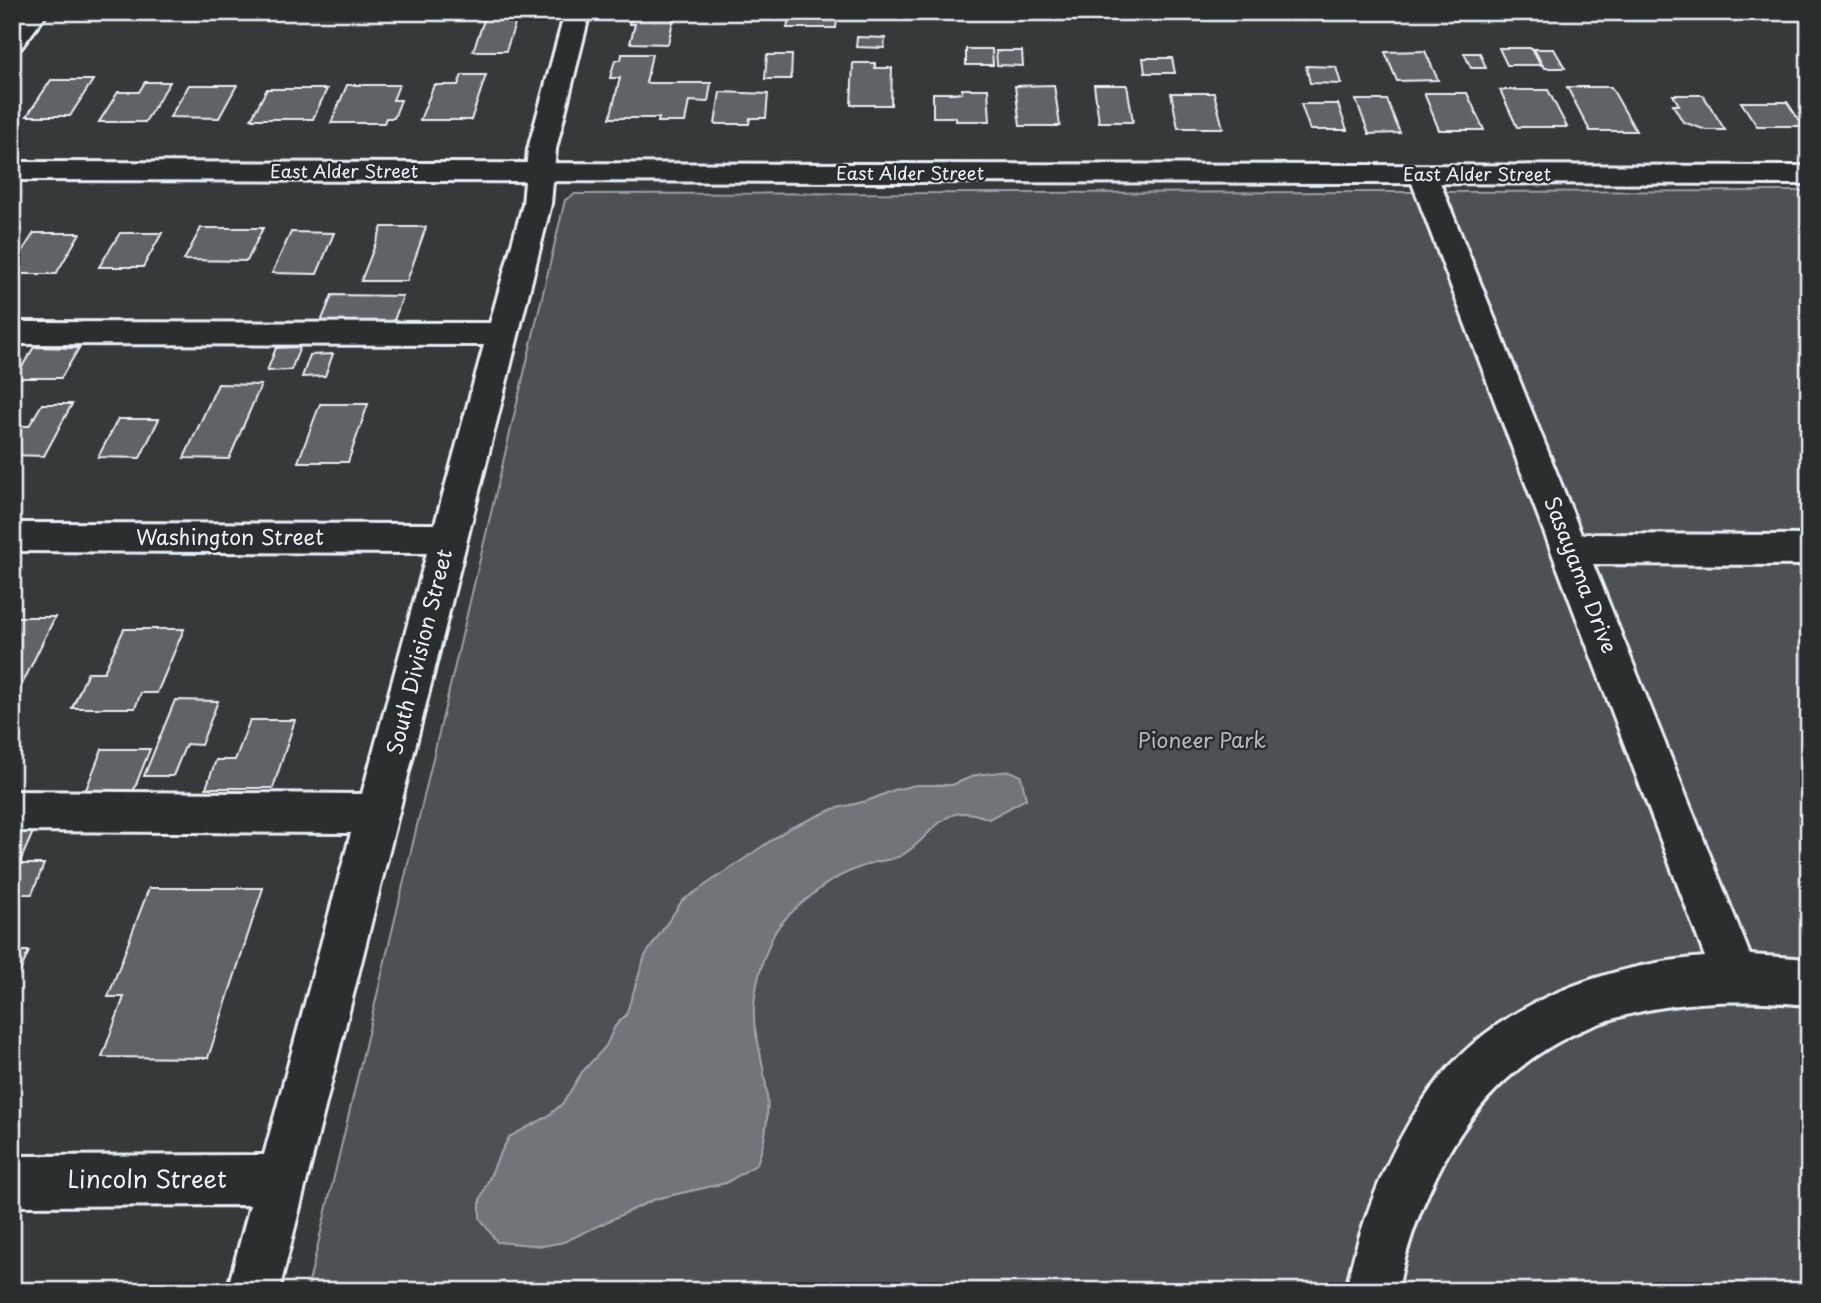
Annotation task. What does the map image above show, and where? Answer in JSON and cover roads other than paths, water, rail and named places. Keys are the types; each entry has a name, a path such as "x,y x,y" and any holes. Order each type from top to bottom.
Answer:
{"street":[{"path":"13,41 36,12"},
{"name":"South Division Street","path":"253,1291 379,814 448,539 504,334 537,204 542,149 578,12"},
{"name":"East Alder Street","path":"12,171 1809,175"},
{"name":"Sasayama Drive","path":"1423,175 1735,975"},
{"path":"12,333 504,334"},
{"name":"Washington Street","path":"12,537 448,539"},
{"path":"1570,549 1809,550"},
{"path":"12,811 379,814"},
{"path":"1372,1291 1377,1261 1404,1188 1442,1114 1491,1059 1543,1023 1619,994 1682,980 1735,975 1809,982"},
{"name":"Lincoln Street","path":"12,1181 282,1180"}],"park label":[{"name":"Pioneer Park","path":"1202,741"}]}
